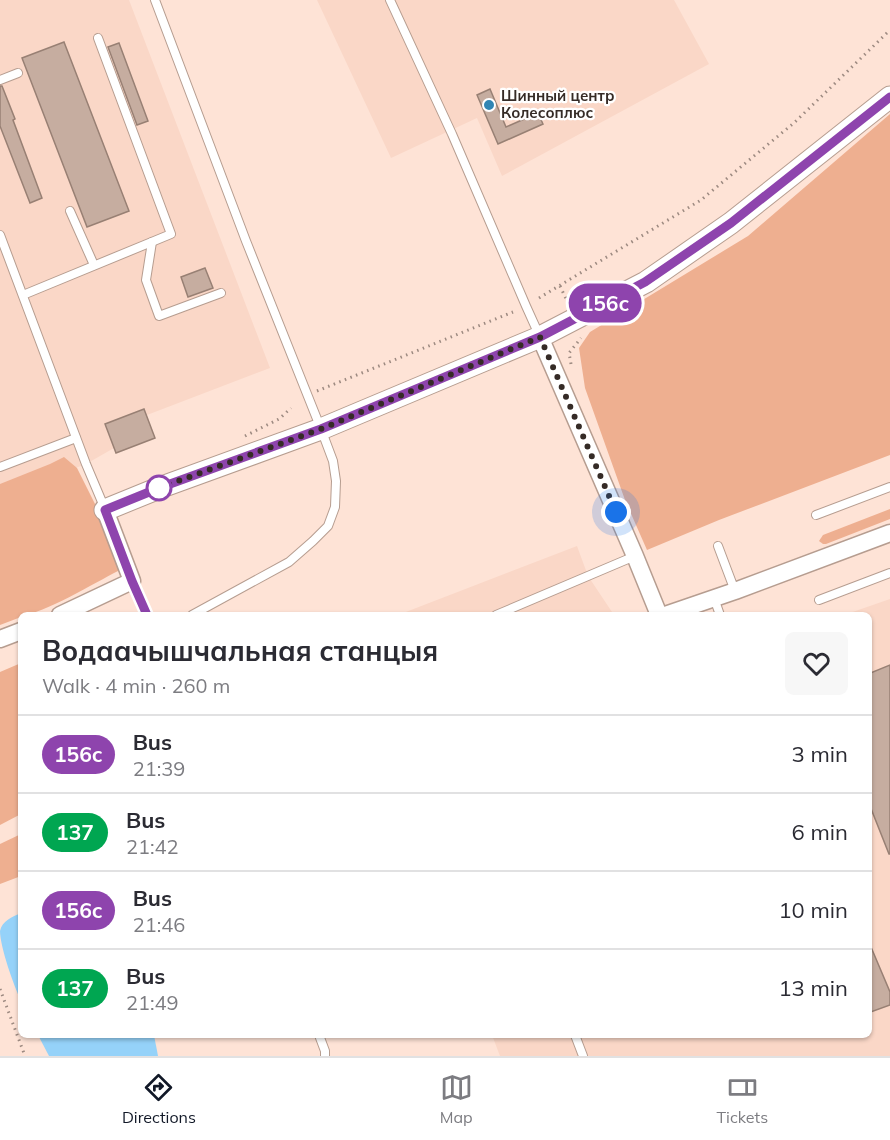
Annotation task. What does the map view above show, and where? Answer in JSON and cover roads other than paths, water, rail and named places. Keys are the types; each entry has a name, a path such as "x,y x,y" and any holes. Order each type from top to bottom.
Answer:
{"street":[{"path":"66,612 132,581 105,510 321,429 540,337 645,282 731,223 890,97"},
{"path":"540,337 658,612"},
{"path":"674,612 890,533"},
{"path":"0,639 18,632"}],"lane":[{"path":"155,0 246,241 321,429 333,461 336,481 335,507 328,526 289,562 197,612"},
{"path":"390,0 452,134 540,337"},
{"path":"23,295 171,234 98,38"},
{"path":"0,80 18,73"},
{"path":"70,211 94,265"},
{"path":"0,235 105,510"},
{"path":"152,242 146,280 159,316 221,293"},
{"path":"0,467 76,438"},
{"path":"816,516 890,487"},
{"path":"718,546 735,591"},
{"path":"503,612 635,555"},
{"path":"819,600 890,573"},
{"path":"132,581 146,612"},
{"path":"714,598 719,612"},
{"path":"320,1038 325,1056"},
{"path":"576,1038 583,1056"}],"water":[{"path":"18,914 18,994 5,956 0,931 5,922"},
{"path":"40,1038 155,1038 158,1056 49,1056"}],"place":[{"name":"Шинный центр Колесоплюс","path":"489,105"}]}
